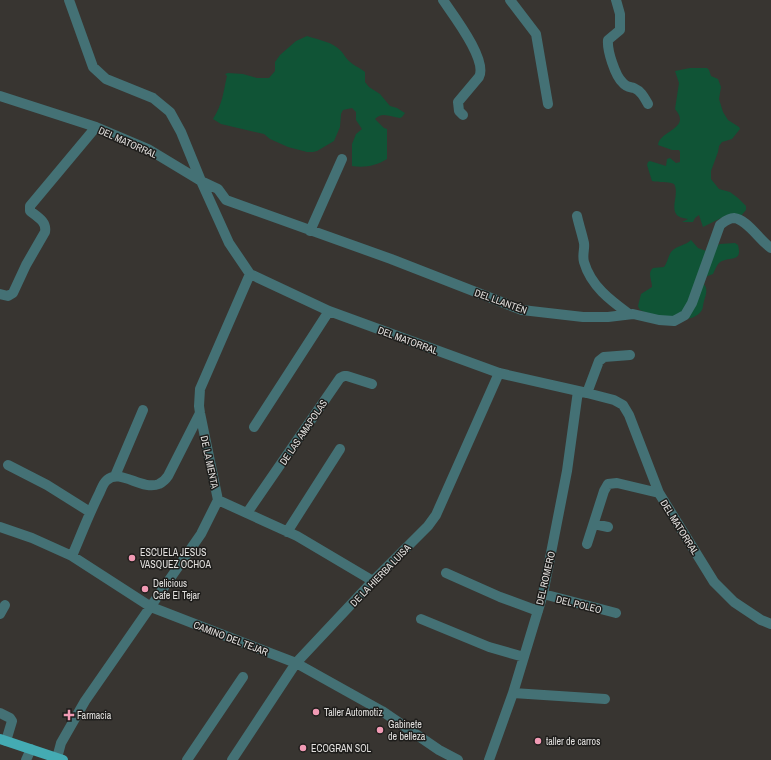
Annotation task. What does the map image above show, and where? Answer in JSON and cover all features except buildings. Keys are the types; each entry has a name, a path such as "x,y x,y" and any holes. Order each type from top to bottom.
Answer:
{"main road":[{"path":"3,740 60,759"}],"street":[{"path":"69,0 93,67 106,79 153,98 170,112 181,132 201,181 230,243 250,274"},
{"path":"443,0 464,30 479,58 481,67 479,77 458,102 459,111 463,115"},
{"path":"510,0 536,34 548,104"},
{"path":"616,0 621,24 620,30 608,40 607,46 620,81 627,87 639,90 648,104"},
{"name":"DEL MATORRAL","path":"1,98 96,128 148,149 201,181"},
{"path":"0,294 8,296 13,293 26,265 46,232 44,222 30,211 30,206 96,128"},
{"path":"310,230 342,159"},
{"name":"DEL LLANTÉN","path":"201,181 218,189 226,200 231,203 391,259 522,310 554,315 608,317 629,314 659,320 674,321 685,315 692,303 720,226 726,220 734,218 744,222 771,248"},
{"path":"577,216 584,244 583,261 590,275 597,287 608,298 629,314"},
{"name":"DEL MATORRAL","path":"250,274 329,311 500,373 614,400 622,405 629,415 659,493 714,582 734,602 761,620 771,624"},
{"name":"DE LA MENTA","path":"60,759 61,743 85,701 201,534 218,500 200,413 200,389 250,274"},
{"path":"254,426 329,311"},
{"name":"DEL ROMERO","path":"489,760 513,692 543,594 583,392 599,362 604,357 630,355"},
{"name":"DE LA HIERBA LUISA","path":"232,760 296,663 373,581 428,526 436,515 500,373"},
{"name":"DE LAS AMAPOLAS","path":"247,514 340,378 347,376 372,384"},
{"path":"72,556 90,512 106,481 115,476 143,410"},
{"path":"115,476 152,486 161,483 168,476 200,413"},
{"path":"287,532 340,449"},
{"path":"8,464 47,485 90,512"},
{"path":"587,544 604,491 608,484 617,483 659,493"},
{"path":"218,500 297,536 373,581"},
{"path":"594,524 608,527"},
{"name":"CAMINO DEL TEJAR","path":"0,527 32,538 72,556 150,607 296,663 382,711 439,750 458,760"},
{"path":"446,573 500,597 538,611"},
{"name":"DEL POLEO","path":"543,594 616,613"},
{"path":"421,619 489,647 524,657"},
{"path":"187,760 243,676"},
{"path":"513,692 605,699"},
{"path":"0,713 10,718 12,721 3,740"},
{"path":"26,760 31,749"}],"green space":[{"path":"307,36 334,45 338,48 349,61 365,72 365,82 369,87 380,94 390,106 405,113 400,118 381,115 375,119 387,129 387,159 370,166 352,166 352,144 356,134 362,129 356,120 356,112 352,108 343,110 341,114 340,127 334,141 313,152 288,147 270,139 264,134 221,124 213,119 222,98 227,76 225,74 243,74 257,78 269,78 275,71 275,62 280,55 296,41"},
{"path":"690,68 707,68 711,76 718,79 721,87 719,99 723,112 728,120 740,129 732,139 722,142 719,146 711,171 711,179 719,189 730,192 738,198 746,206 746,210 740,217 727,215 703,227 699,215 693,222 682,222 688,219 679,217 675,213 674,205 676,188 674,184 652,181 647,165 650,161 666,166 667,159 670,158 676,163 680,162 679,150 672,150 658,145 660,140 674,129 680,121 675,109 679,83 675,71"},
{"path":"691,240 698,248 706,251 720,244 735,243 738,245 739,255 719,263 713,274 705,277 704,284 706,292 702,310 697,315 690,318 672,319 640,310 638,306 641,294 652,287 650,274 651,270 653,268 664,267 671,252"}],"place":[{"name":"ESCUELA JESUS VASQUEZ OCHOA","path":"132,558"},
{"name":"Delicious Cafe El Tejar","path":"145,589"},
{"name":"Taller Automotiz","path":"316,712"},
{"name":"Farmacia","path":"69,715"},
{"name":"Gabinete de belleza","path":"380,730"},
{"name":"taller de carros","path":"538,741"},
{"name":"ECOGRAN SOL","path":"303,748"}]}
